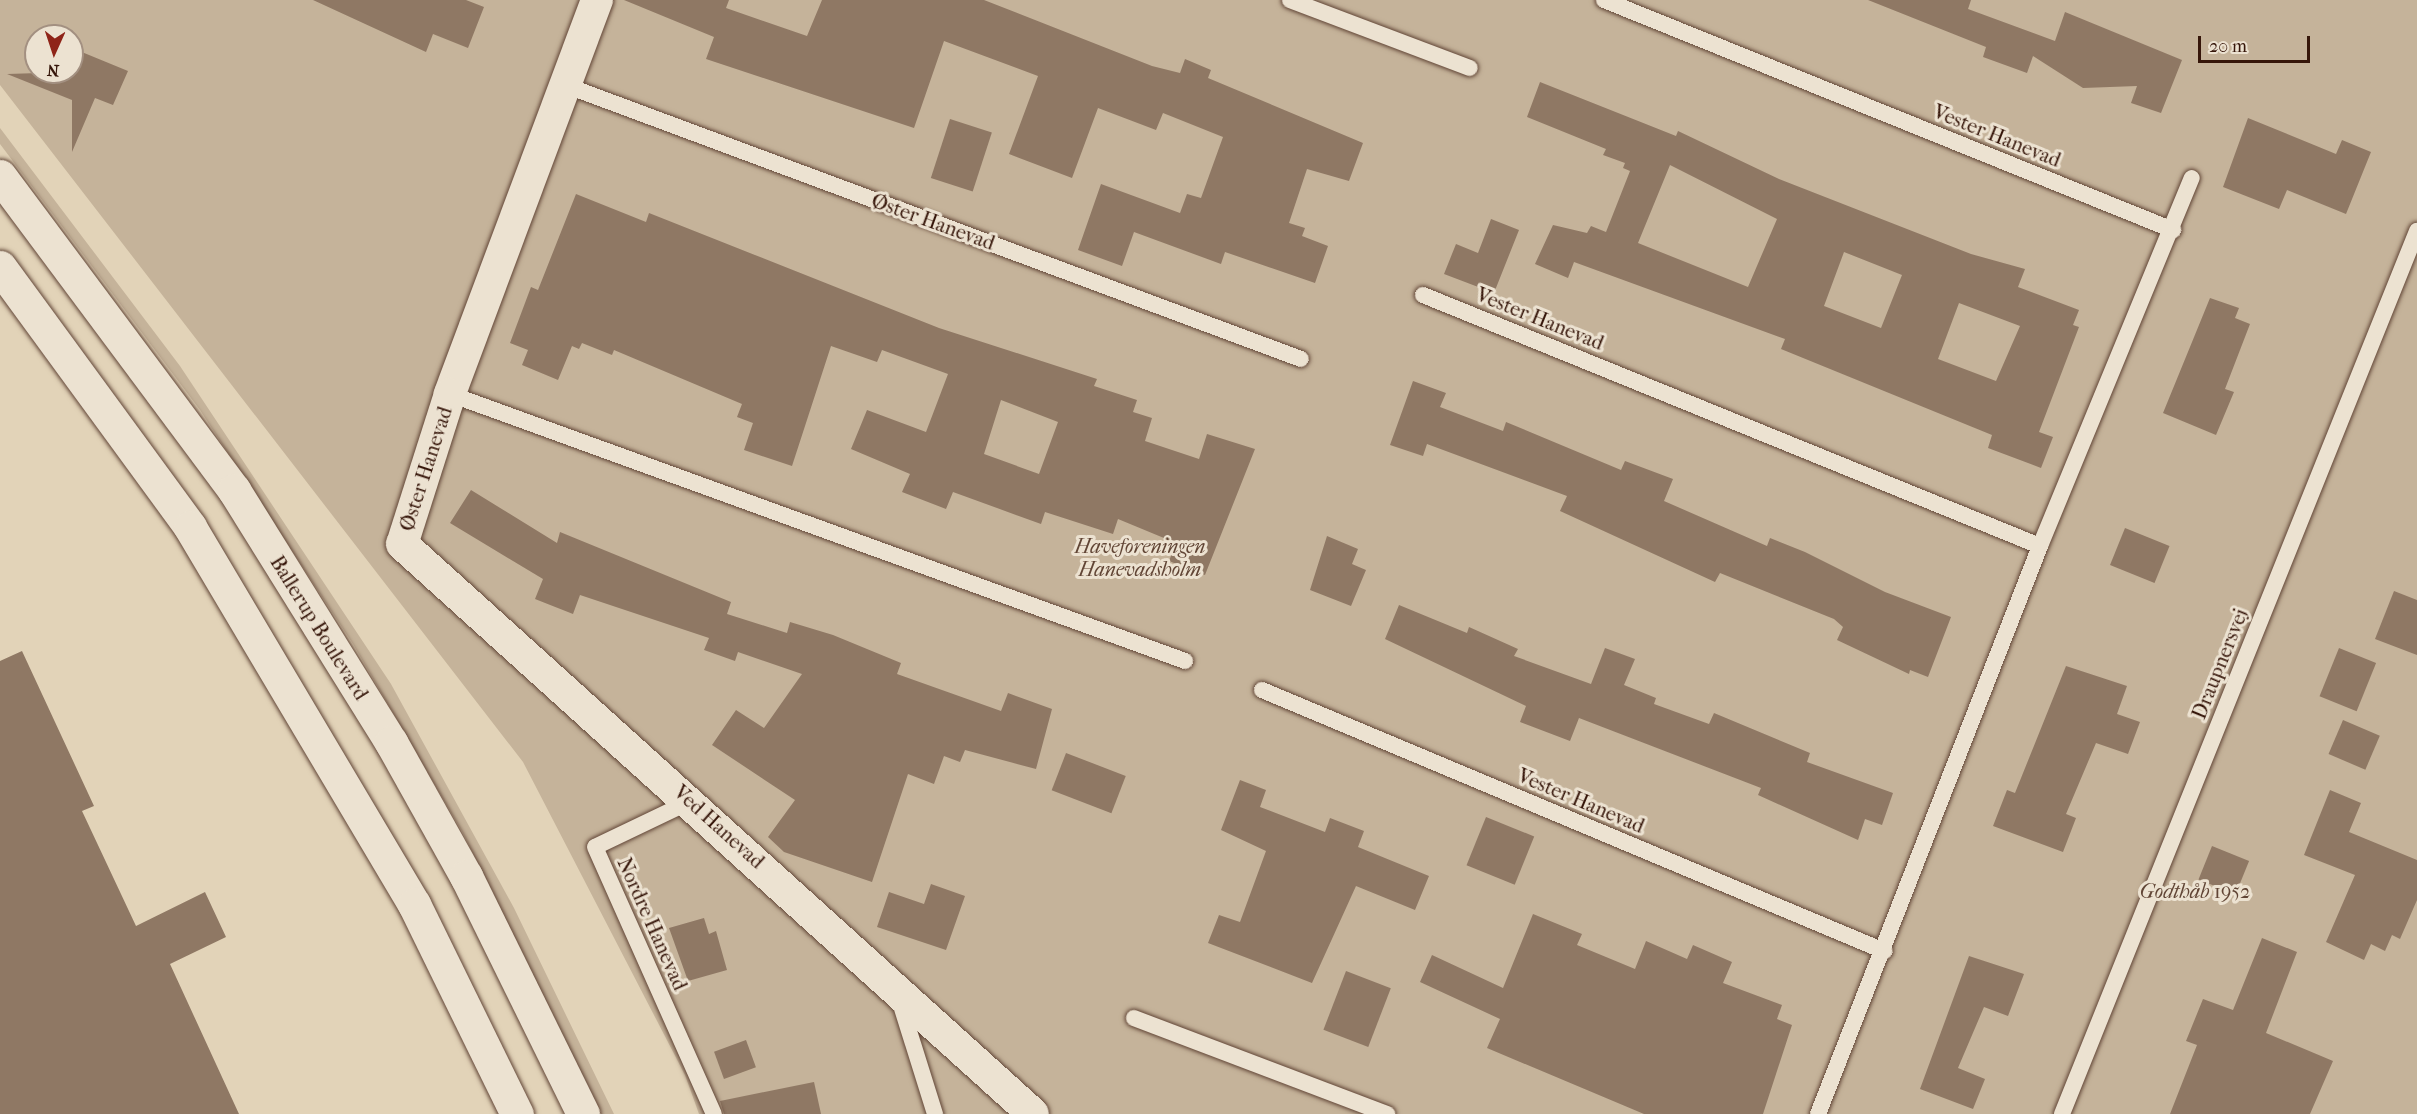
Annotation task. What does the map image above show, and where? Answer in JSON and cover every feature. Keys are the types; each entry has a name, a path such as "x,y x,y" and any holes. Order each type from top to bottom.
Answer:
{"street":[{"name":"Øster Hanevad","path":"402,544 450,394 597,0"},
{"name":"Ballerup Boulevard","path":"0,176 234,490 391,742 466,876 583,1114"},
{"path":"0,267 190,527 414,904 517,1114"},
{"name":"Ved Hanevad","path":"402,544 691,801 1033,1114"}],"lane":[{"path":"1290,0 1470,68"},
{"name":"Vester Hanevad","path":"1605,0 2173,230"},
{"name":"Øster Hanevad","path":"565,86 1301,359"},
{"path":"1818,1114 1884,951 2040,546 2173,230 2192,178"},
{"name":"Draupnersvej","path":"2062,1114 2417,231"},
{"name":"Vester Hanevad","path":"1423,295 2040,546"},
{"name":"Øster Hanevad","path":"450,394 1185,661"},
{"name":"Vester Hanevad","path":"1262,690 1884,951"},
{"name":"Nordre Hanevad","path":"691,801 595,847 714,1114"},
{"path":"895,987 934,1114"},
{"path":"1134,1018 1388,1114"}],"green space":[{"name":"Haveforeningen Hanevadsholm","path":"0,0 2417,0 2417,1114 699,1114 685,1075 523,762 0,85"},
{"path":"0,128 180,366 391,684 514,908 614,1114 601,1114 463,833 353,644 200,410 0,144"}],"building":[{"path":"313,0 466,0 484,7 468,48 433,34 426,52"},
{"path":"624,0 729,0 726,8 807,36 822,0 984,0 1152,66 1180,73 1185,59 1211,70 1208,78 1363,143 1349,181 1307,169 1289,223 1305,228 1302,236 1328,246 1315,283 1225,252 1221,264 1134,232 1122,266 1078,250 1101,184 1180,213 1187,194 1201,198 1223,137 1163,113 1156,130 1098,108 1072,178 1009,154 1038,76 944,41 914,128 706,59 714,37"},
{"path":"1868,0 1971,0 1968,9 2055,41 2065,12 2182,60 2161,113 2131,103 2137,86 2083,88 2033,56 2027,73 1983,57 1986,47"},
{"path":"84,53 128,71 113,105 95,98 72,152 72,100 32,84 84,84"},
{"path":"24,73 24,81 7,74"},
{"path":"1540,82 1676,136 1678,131 1779,179 1971,254 2025,269 2018,287 2079,310 2073,325 2079,327 2039,432 2053,437 2041,468 1988,448 1992,435 1781,349 1785,339 1574,262 1568,278 1535,264 1553,225 1587,233 1591,226 1606,232 1630,171 1623,168 1625,163 1603,155 1606,149 1527,117","holes":["1670,165 1777,219 1748,287 1638,243","1844,252 1902,275 1881,328 1824,306","1959,303 2020,326 1996,381 1938,359"]},
{"path":"2248,118 2336,154 2342,140 2371,152 2346,214 2287,190 2279,209 2223,187"},
{"path":"950,119 992,133 973,192 931,178"},
{"path":"576,194 646,222 649,213 939,328 1097,379 1094,386 1137,400 1133,412 1152,418 1145,441 1199,459 1207,434 1255,449 1205,575 1169,561 1176,543 1118,519 1113,534 1045,512 1041,524 953,492 946,509 902,492 910,474 851,449 867,410 926,432 948,374 882,350 877,362 831,346 792,466 744,450 753,423 737,417 742,404 614,350 612,355 582,343 579,349 572,346 558,380 522,365 528,350 510,343 531,287 538,290","holes":["1001,400 1058,422 1039,474 984,454"]},
{"path":"1491,219 1519,230 1494,293 1444,274 1456,244 1478,253"},
{"path":"2210,298 2239,308 2235,318 2250,324 2225,389 2234,392 2216,435 2163,413"},
{"path":"1413,381 1446,393 1440,407 1503,431 1506,422 1621,470 1625,461 1673,479 1664,501 1767,546 1770,538 1805,552 1885,592 1951,617 1928,677 1910,670 1909,674 1837,640 1843,627 1834,619 1720,573 1715,582 1560,511 1567,496 1427,444 1423,456 1390,445"},
{"path":"471,490 557,543 560,532 731,602 727,614 787,633 790,622 833,635 901,663 897,674 1001,711 1008,693 1052,709 1036,769 965,750 960,762 944,756 934,784 908,774 872,882 784,852 768,837 795,800 712,745 736,710 764,728 802,674 738,652 735,661 704,650 709,638 580,595 573,614 535,599 543,579 450,523"},
{"path":"2125,528 2170,546 2155,583 2110,565"},
{"path":"1327,536 1358,549 1352,564 1366,570 1351,606 1310,590"},
{"path":"2394,591 2417,600 2417,655 2375,639"},
{"path":"1399,605 1467,633 1469,627 1518,649 1514,656 1591,684 1605,648 1635,659 1624,685 1656,698 1654,704 1709,724 1714,713 1810,753 1807,762 1893,793 1882,825 1865,819 1858,840 1758,795 1761,788 1579,718 1570,741 1520,722 1526,706 1385,639"},
{"path":"2339,648 2376,663 2357,711 2320,696"},
{"path":"22,651 94,806 82,811 136,926 205,892 226,937 170,964 239,1114 0,1114 0,661"},
{"path":"2066,666 2127,686 2117,714 2140,722 2128,754 2096,743 2066,814 2076,818 2063,852 1993,826 2007,790 2015,793"},
{"path":"2343,720 2380,736 2365,770 2329,754"},
{"path":"1066,753 1126,776 1111,813 1052,790"},
{"path":"1240,780 1266,790 1260,807 1325,832 1330,818 1364,831 1358,847 1429,876 1415,910 1356,886 1312,983 1208,943 1219,915 1240,922 1266,851 1221,830"},
{"path":"2330,790 2361,803 2349,832 2417,860 2417,900 2400,939 2392,935 2385,951 2371,944 2364,960 2326,942 2355,875 2304,855"},
{"path":"1486,817 1534,836 1515,885 1467,865"},
{"path":"2212,846 2249,861 2236,894 2199,879"},
{"path":"931,884 965,896 946,950 877,927 889,892 924,904"},
{"path":"1533,914 1582,934 1577,945 1635,969 1646,941 1687,959 1693,945 1732,962 1723,983 1782,1005 1777,1019 1792,1025 1763,1114 1644,1114 1487,1048 1500,1019 1420,982 1432,955 1503,988"},
{"path":"704,918 709,934 716,931 727,970 688,981 669,928"},
{"path":"2262,938 2297,952 2266,1033 2333,1061 2310,1114 2170,1114 2197,1045 2186,1041 2203,999 2233,1010"},
{"path":"1969,956 2024,974 2008,1016 1984,1007 1958,1068 1985,1079 1973,1109 1920,1089"},
{"path":"1346,971 1391,988 1368,1047 1323,1030"},
{"path":"746,1040 756,1067 724,1079 714,1052"},
{"path":"814,1082 821,1114 724,1114 720,1101"}],"park label":[{"name":"Godthåb 1952","path":"2195,891"}]}
